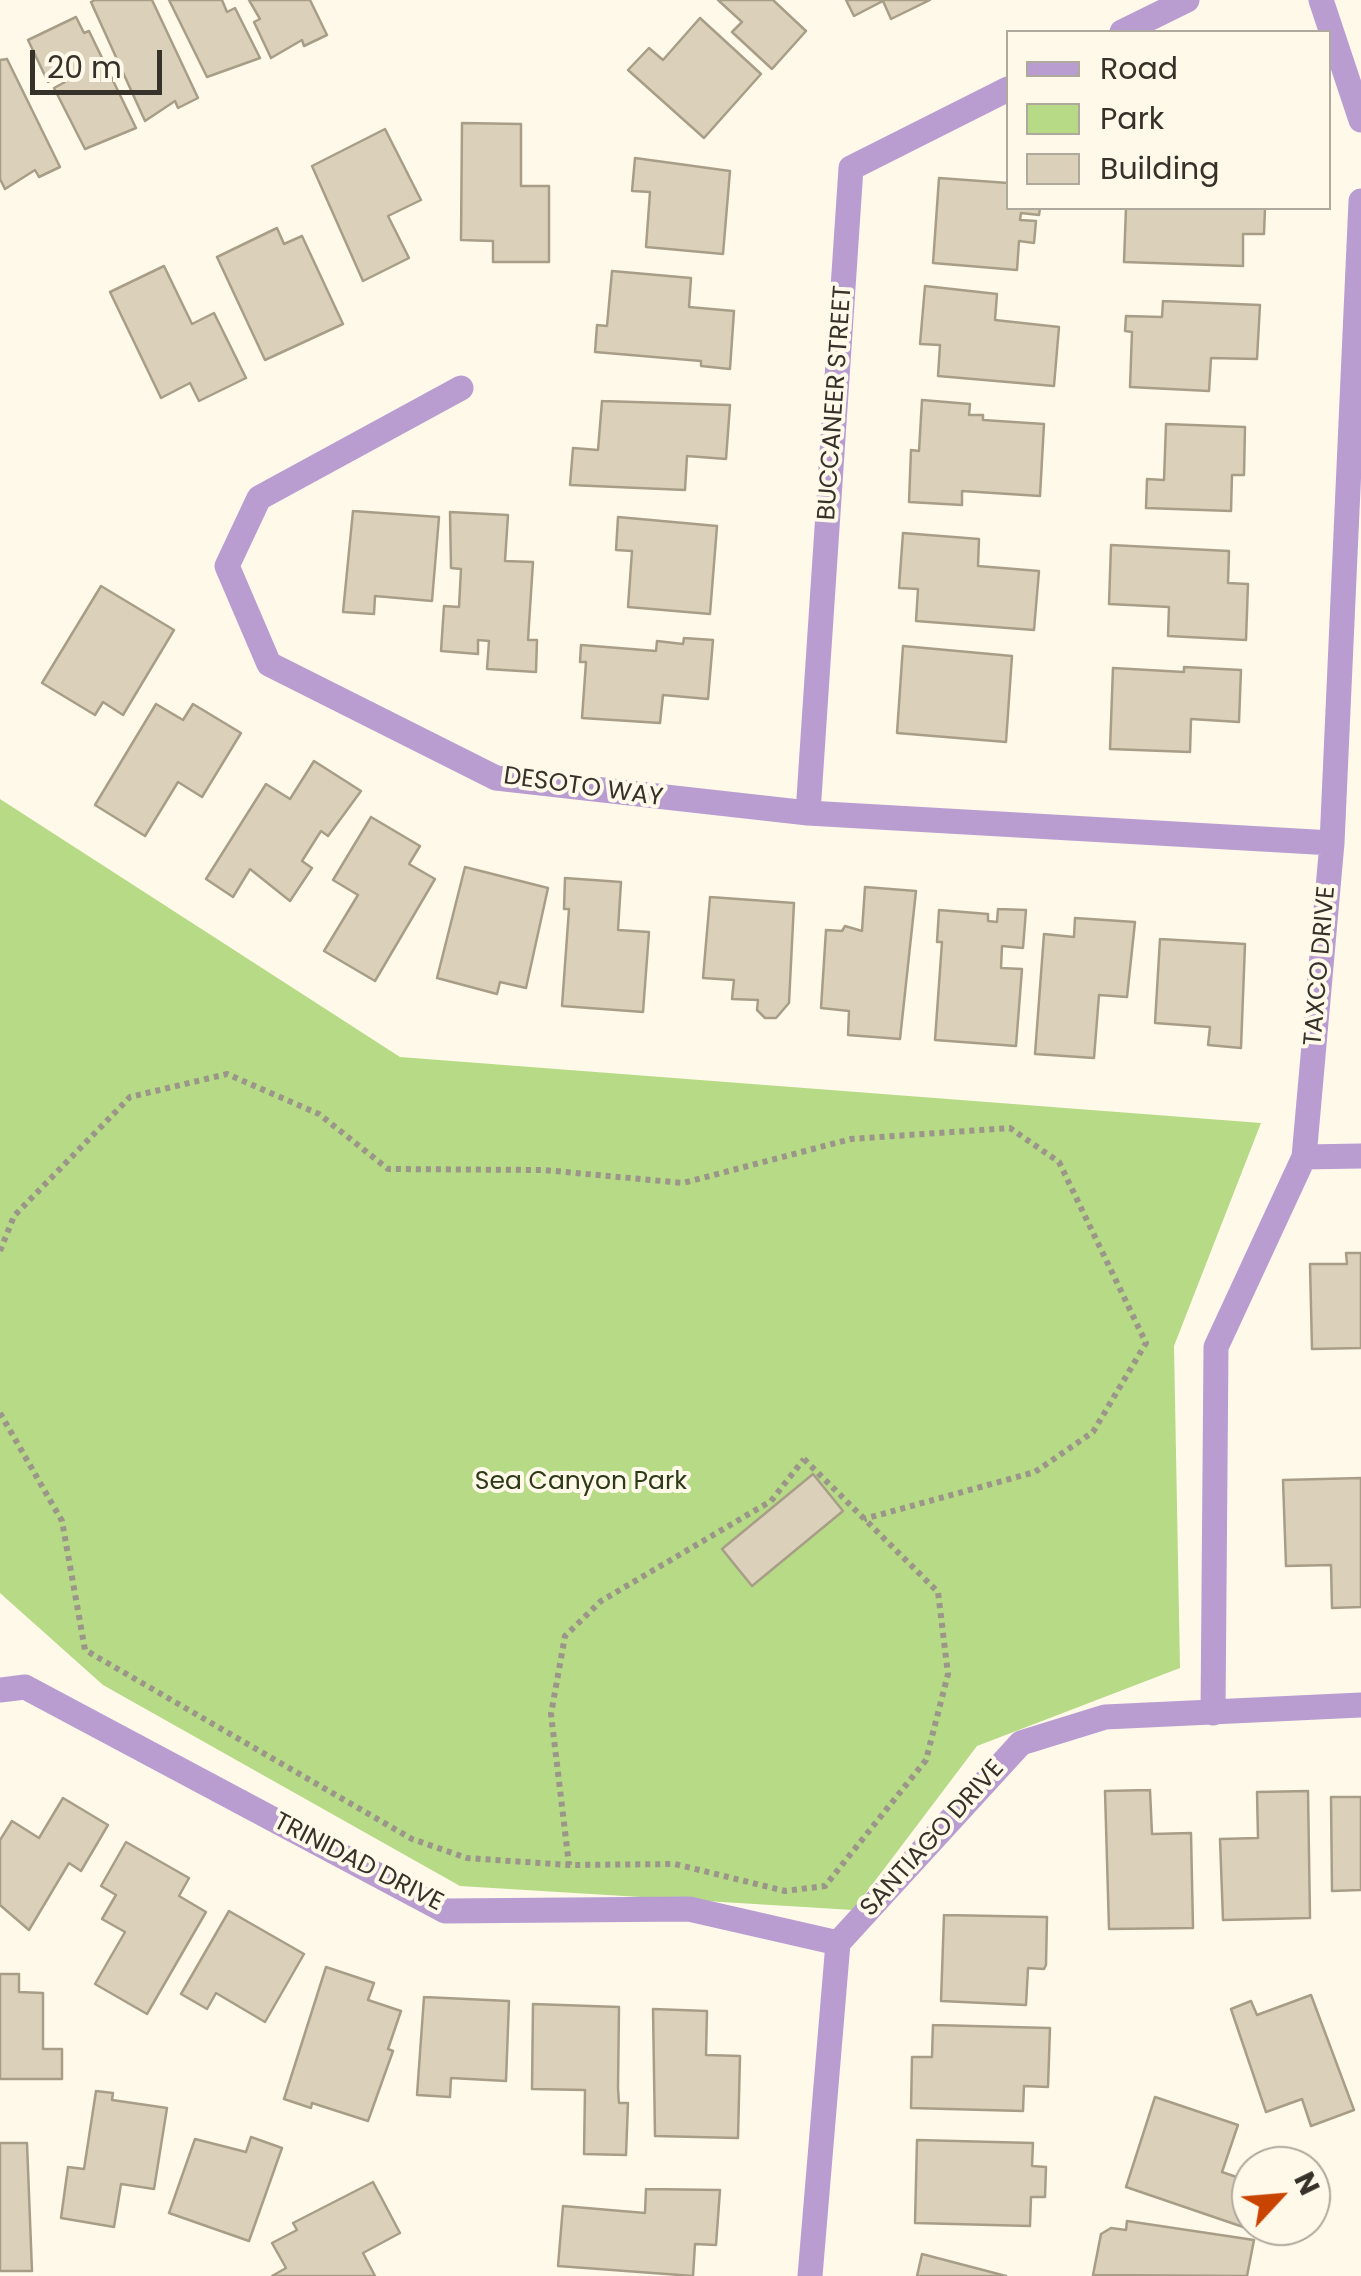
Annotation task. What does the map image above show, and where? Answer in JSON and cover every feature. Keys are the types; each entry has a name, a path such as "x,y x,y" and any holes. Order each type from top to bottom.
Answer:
{"street":[{"path":"1126,30 1187,0"},
{"path":"1321,0 1361,120"},
{"name":"BUCCANEER STREET","path":"808,814 852,168 1006,91"},
{"name":"TAXCO DRIVE","path":"1213,1713 1216,1347 1304,1157 1332,843 1361,201"},
{"name":"DESOTO WAY","path":"461,388 259,498 228,566 269,664 496,778 808,814 1332,843"},
{"path":"1304,1157 1361,1156"},
{"name":"TRINIDAD DRIVE","path":"13,1688 445,1911 689,1909 838,1944"},
{"name":"SANTIAGO DRIVE","path":"838,1944 1021,1743 1105,1717 1361,1706"},
{"path":"810,2276 838,1944"}],"path":[{"path":"0,1251 14,1216 130,1097 227,1074 319,1114 388,1169 544,1170 683,1183 851,1140 1010,1128 1058,1162 1146,1343 1093,1432 1035,1472 864,1519"},
{"path":"0,1412 62,1521 86,1650 412,1840 466,1858 570,1865 675,1864 785,1891 826,1886 926,1760 948,1674 938,1592 804,1459 771,1501 601,1601 566,1636 551,1714 570,1865"}],"green space":[{"name":"Sea Canyon Park","path":"0,799 400,1057 1261,1123 1174,1346 1180,1668 977,1746 853,1910 460,1886 103,1685 0,1593"}],"building":[{"path":"152,0 198,98 178,108 175,101 145,121 91,2"},
{"path":"169,0 222,0 227,12 235,8 260,58 207,77"},
{"path":"249,0 310,0 327,35 304,46 302,40 271,58 254,22 260,19"},
{"path":"718,0 773,0 806,31 772,69 732,32 742,22"},
{"path":"846,0 930,0 891,19 883,1 854,16"},
{"path":"76,17 84,33 89,31 136,128 85,149 54,88 65,82 61,75 48,82 28,40"},
{"path":"700,18 761,74 704,138 628,70 649,48 663,60"},
{"path":"7,59 60,167 39,177 35,170 5,189 0,179 0,60"},
{"path":"462,123 521,124 521,186 549,186 549,262 493,262 493,241 461,240"},
{"path":"385,129 421,200 388,216 409,258 363,281 312,166"},
{"path":"635,158 730,171 723,254 646,247 650,192 632,191"},
{"path":"939,178 1006,183 1006,210 1040,210 1039,215 1021,213 1020,220 1036,221 1034,243 1019,241 1017,270 933,263"},
{"path":"1126,210 1265,210 1264,234 1243,234 1243,266 1124,262"},
{"path":"277,228 284,244 302,236 343,324 265,360 217,257"},
{"path":"164,266 192,324 214,313 246,378 199,401 190,383 161,398 110,292"},
{"path":"612,271 691,278 689,307 734,311 730,369 701,366 701,361 595,352 597,325 607,326"},
{"path":"925,286 997,294 995,320 1059,327 1054,386 938,376 940,345 920,344"},
{"path":"1163,301 1260,305 1257,359 1211,358 1209,391 1130,387 1132,332 1125,331 1126,316 1162,317"},
{"path":"922,400 970,404 969,415 983,415 983,420 1044,424 1040,496 962,491 962,505 909,502 911,450 919,451"},
{"path":"602,401 730,405 726,459 687,456 685,490 570,485 573,448 598,450"},
{"path":"1166,424 1245,427 1244,475 1232,475 1231,511 1146,508 1147,479 1164,480"},
{"path":"353,511 439,517 432,601 375,596 374,614 343,612"},
{"path":"450,512 508,515 505,561 533,562 528,640 537,640 536,672 487,669 489,641 478,640 478,654 441,651 444,606 459,607 461,569 451,568"},
{"path":"618,517 717,526 710,614 628,607 632,551 616,550"},
{"path":"903,533 979,539 978,566 1039,571 1034,630 916,621 918,589 899,588"},
{"path":"1111,545 1229,551 1228,583 1248,584 1246,640 1168,636 1169,607 1109,604"},
{"path":"101,586 174,630 123,715 103,702 95,715 42,683"},
{"path":"684,638 713,640 708,699 663,695 660,723 582,718 586,662 580,662 581,645 656,651 657,641 683,644"},
{"path":"903,646 1012,656 1006,742 897,733"},
{"path":"1184,667 1241,670 1239,722 1191,719 1190,752 1110,749 1113,668 1184,672"},
{"path":"156,704 183,720 193,704 241,733 202,797 178,782 145,836 95,805"},
{"path":"314,761 361,791 328,836 321,831 302,861 312,868 290,901 250,869 233,897 206,879 266,784 290,799"},
{"path":"371,817 420,846 409,864 435,879 375,981 324,951 358,895 333,880"},
{"path":"465,867 548,888 526,988 500,982 497,994 437,978"},
{"path":"565,878 621,882 618,930 649,932 643,1012 562,1006 569,909 564,909"},
{"path":"865,887 916,891 900,1039 848,1035 849,1011 821,1008 826,930 842,931 845,926 862,931"},
{"path":"710,897 794,903 789,1003 776,1018 765,1018 757,1010 758,1000 732,999 734,980 703,978"},
{"path":"998,909 1026,910 1023,948 1002,946 1001,968 1022,969 1016,1046 935,1040 942,942 937,942 939,910 988,914 988,921 997,922"},
{"path":"1075,918 1135,922 1127,997 1099,995 1094,1058 1035,1054 1044,934 1074,937"},
{"path":"1160,939 1245,944 1241,1048 1208,1045 1210,1027 1155,1023"},
{"path":"1346,1253 1361,1253 1361,1348 1312,1349 1310,1264 1347,1264"},
{"path":"813,1474 843,1511 752,1586 722,1549"},
{"path":"1361,1478 1361,1607 1332,1608 1331,1565 1286,1566 1283,1480"},
{"path":"1150,1790 1152,1834 1191,1833 1193,1928 1109,1929 1105,1791"},
{"path":"1308,1791 1310,1918 1223,1920 1220,1839 1258,1838 1257,1792"},
{"path":"1331,1797 1361,1797 1361,1890 1332,1891"},
{"path":"63,1798 108,1825 81,1871 69,1863 29,1930 0,1905 0,1840 12,1821 39,1838"},
{"path":"126,1842 189,1878 179,1896 206,1912 147,2014 95,1984 125,1932 102,1919 116,1895 101,1886"},
{"path":"229,1911 304,1954 265,2022 216,1993 207,2009 181,1994"},
{"path":"944,1915 1047,1917 1046,1965 1044,1969 1028,1968 1026,2005 941,2001"},
{"path":"326,1967 374,1983 368,2000 401,2011 388,2049 393,2051 368,2121 312,2103 311,2108 284,2099"},
{"path":"0,1974 19,1974 19,1992 43,1993 43,2049 62,2049 62,2079 0,2079"},
{"path":"1311,1995 1354,2110 1311,2126 1302,2099 1266,2112 1231,2009 1251,2001 1257,2015"},
{"path":"424,1997 509,2001 506,2081 451,2078 450,2097 417,2095"},
{"path":"533,2004 619,2007 618,2088 619,2103 628,2103 626,2155 584,2154 585,2090 532,2089"},
{"path":"653,2009 707,2011 706,2055 740,2056 738,2138 655,2136"},
{"path":"933,2025 1050,2028 1048,2087 1024,2086 1023,2111 911,2108 912,2057 932,2057"},
{"path":"96,2091 113,2093 112,2100 167,2108 154,2189 121,2184 114,2227 61,2218 68,2167 84,2169"},
{"path":"1155,2097 1238,2125 1222,2172 1231,2175 1231,2223 1126,2187"},
{"path":"251,2137 282,2148 249,2241 169,2213 195,2139 246,2152"},
{"path":"917,2140 1033,2143 1032,2166 1046,2167 1045,2197 1031,2197 1030,2226 915,2223"},
{"path":"0,2143 27,2143 32,2271 0,2271"},
{"path":"373,2182 400,2233 363,2253 375,2276 272,2276 286,2268 272,2243 297,2230 293,2223"},
{"path":"646,2189 720,2190 716,2245 695,2244 693,2276 558,2266 563,2206 645,2213"},
{"path":"1127,2221 1231,2237 1231,2246 1253,2246 1247,2276 1093,2275 1101,2234 1111,2228 1126,2230"},
{"path":"922,2254 1006,2276 917,2276"}]}
